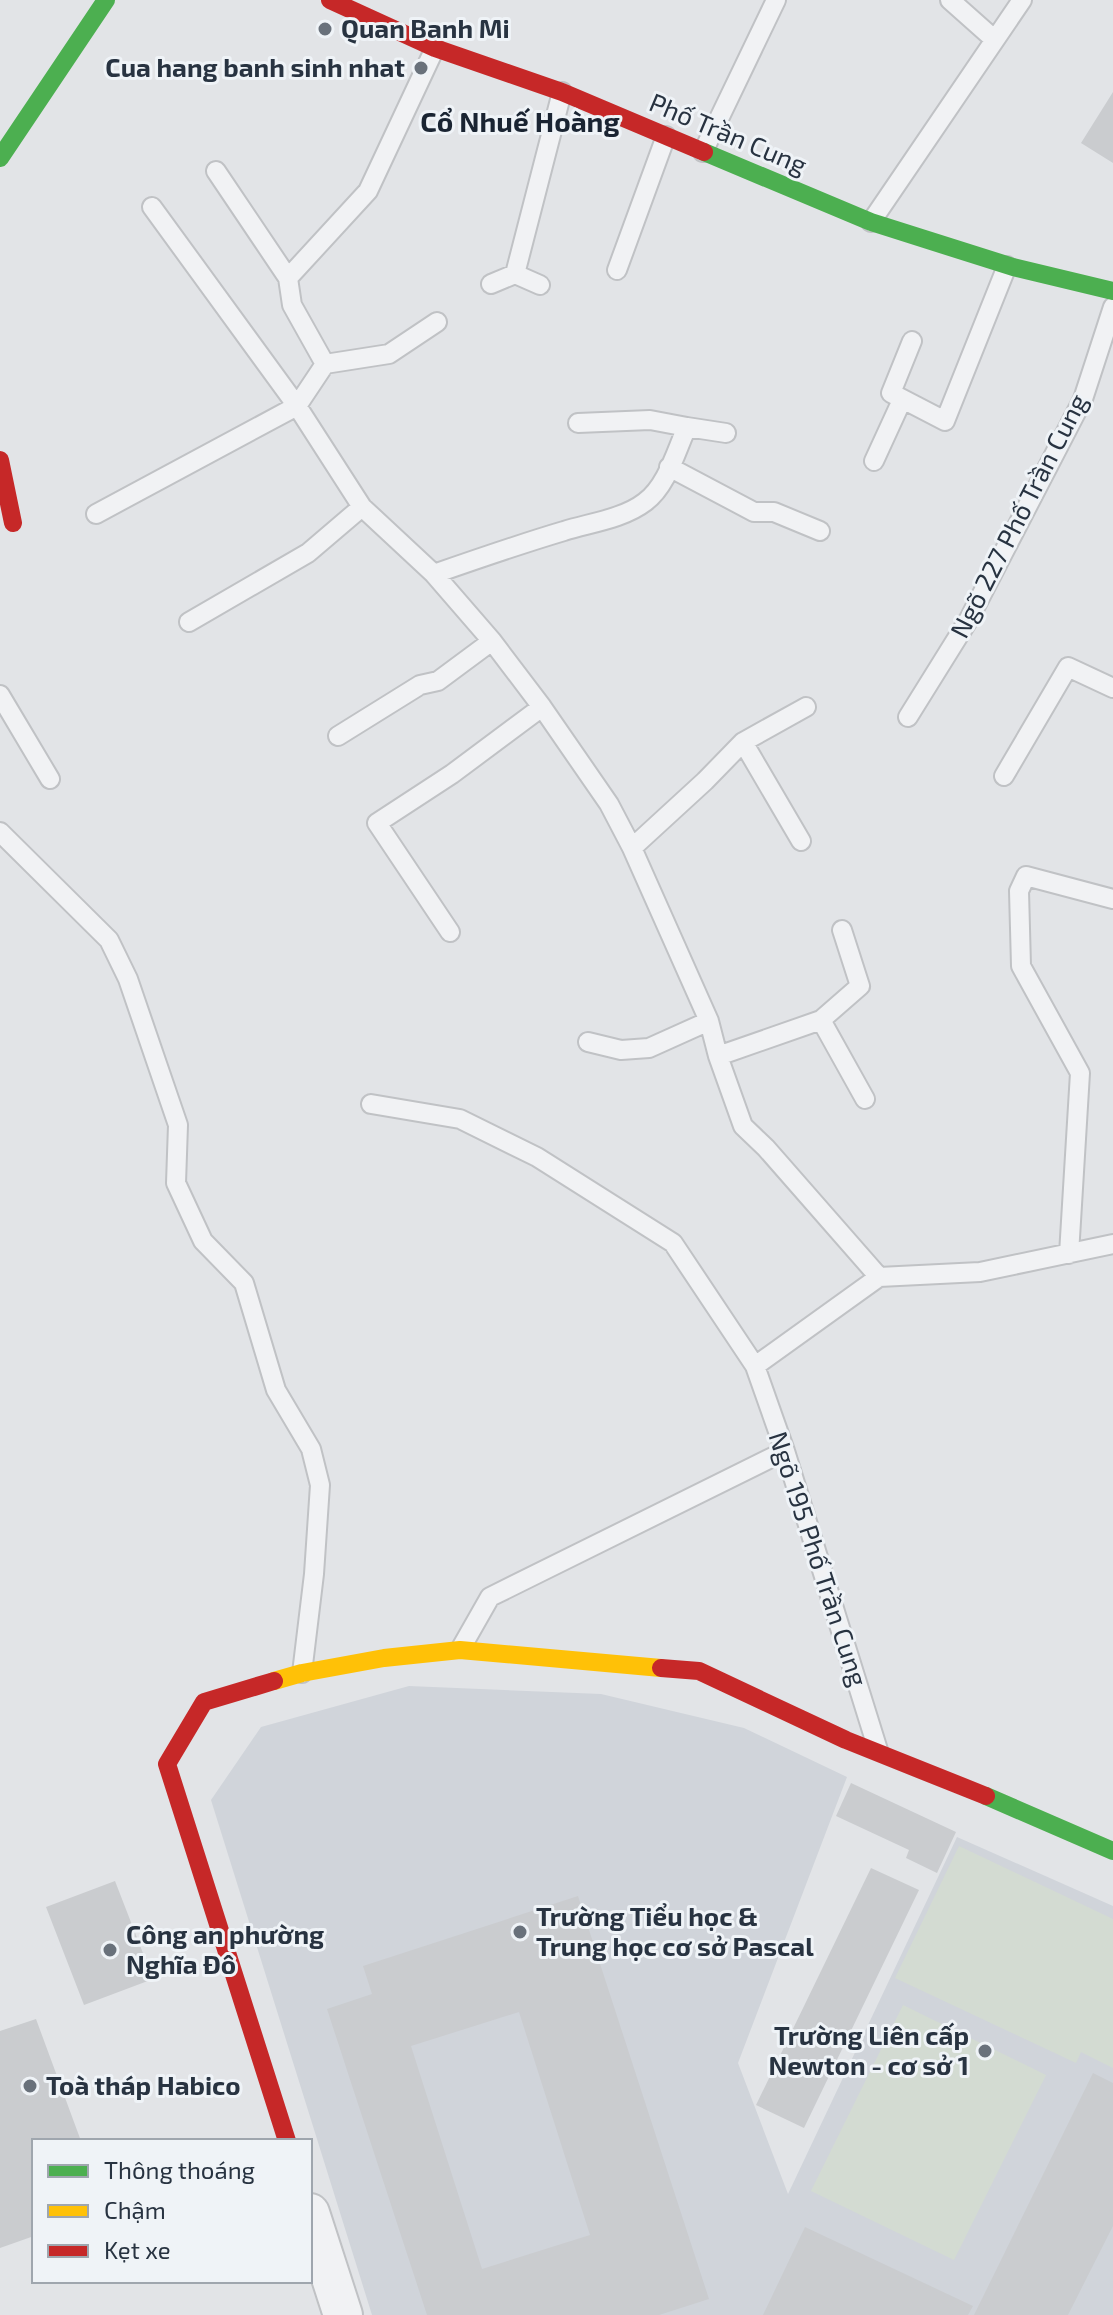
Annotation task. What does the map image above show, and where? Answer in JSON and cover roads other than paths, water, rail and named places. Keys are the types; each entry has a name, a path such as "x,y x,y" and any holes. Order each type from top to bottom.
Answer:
{"street":[{"path":"0,158 106,0"},
{"name":"Phố Trần Cung","path":"330,0 435,48 562,92 871,222 1007,266 1113,291"},
{"path":"0,460 13,523"},
{"path":"286,2139 167,1764 204,1702 302,1673 384,1658 460,1650 699,1671 846,1740 1009,1805 1113,1851"},
{"path":"312,2219 343,2315"}],"lane":[{"path":"703,152 776,0"},
{"path":"950,0 995,40"},
{"path":"871,222 1022,0"},
{"path":"288,278 368,191 435,48"},
{"path":"515,274 562,92"},
{"path":"617,270 666,136"},
{"path":"216,171 288,278 292,305 325,364"},
{"path":"152,207 297,406 362,507 434,574 492,641 609,804 632,848 709,1021 743,1126 879,1277"},
{"path":"912,341 891,393 945,421 1007,266"},
{"path":"491,284 515,274 540,285"},
{"name":"Ngõ 227 Phố Trần Cung","path":"908,717 969,619 1083,399 1113,307"},
{"path":"96,514 297,406 325,364 389,354 437,322"},
{"path":"874,461 902,400"},
{"path":"578,423 650,420 726,433"},
{"path":"434,574 513,546 625,513 646,502 669,467 687,427"},
{"path":"669,467 754,512 774,512 820,531"},
{"path":"189,622 308,553 362,507"},
{"path":"338,736 420,685 438,681 492,641"},
{"path":"1004,776 1068,667 1113,688"},
{"path":"0,695 50,779"},
{"path":"450,932 377,823 452,774 542,707"},
{"path":"632,848 743,742 806,707"},
{"path":"743,742 801,841"},
{"path":"0,832 109,940 128,979 178,1125 176,1183 203,1241 244,1283 276,1390 311,1449 320,1485 314,1574 302,1673"},
{"path":"1069,1254 1080,1073 1021,966 1019,891 1026,876 1113,899"},
{"path":"718,1056 821,1020 860,986 842,930"},
{"path":"821,1020 865,1099"},
{"path":"588,1042 621,1050 649,1048 709,1021"},
{"name":"Ngõ 195 Phố Trần Cung","path":"371,1104 460,1119 537,1157 673,1243 755,1366 785,1451 879,1752"},
{"path":"755,1366 879,1277 980,1272 1113,1244"},
{"path":"460,1650 490,1597 785,1451"}],"place":[{"name":"Quan Banh Mi","path":"325,29"},
{"name":"Cua hang banh sinh nhat","path":"421,68"},
{"name":"Trường Tiểu học & Trung học cơ sở Pascal","path":"520,1932"},
{"name":"Công an phường Nghĩa Đô","path":"110,1950"},
{"name":"Trường Liên cấp Newton - cơ sở 1","path":"985,2051"},
{"name":"Toà tháp Habico","path":"30,2086"}],"district":[{"name":"Cổ Nhuế Hoàng","path":"520,122"}]}
